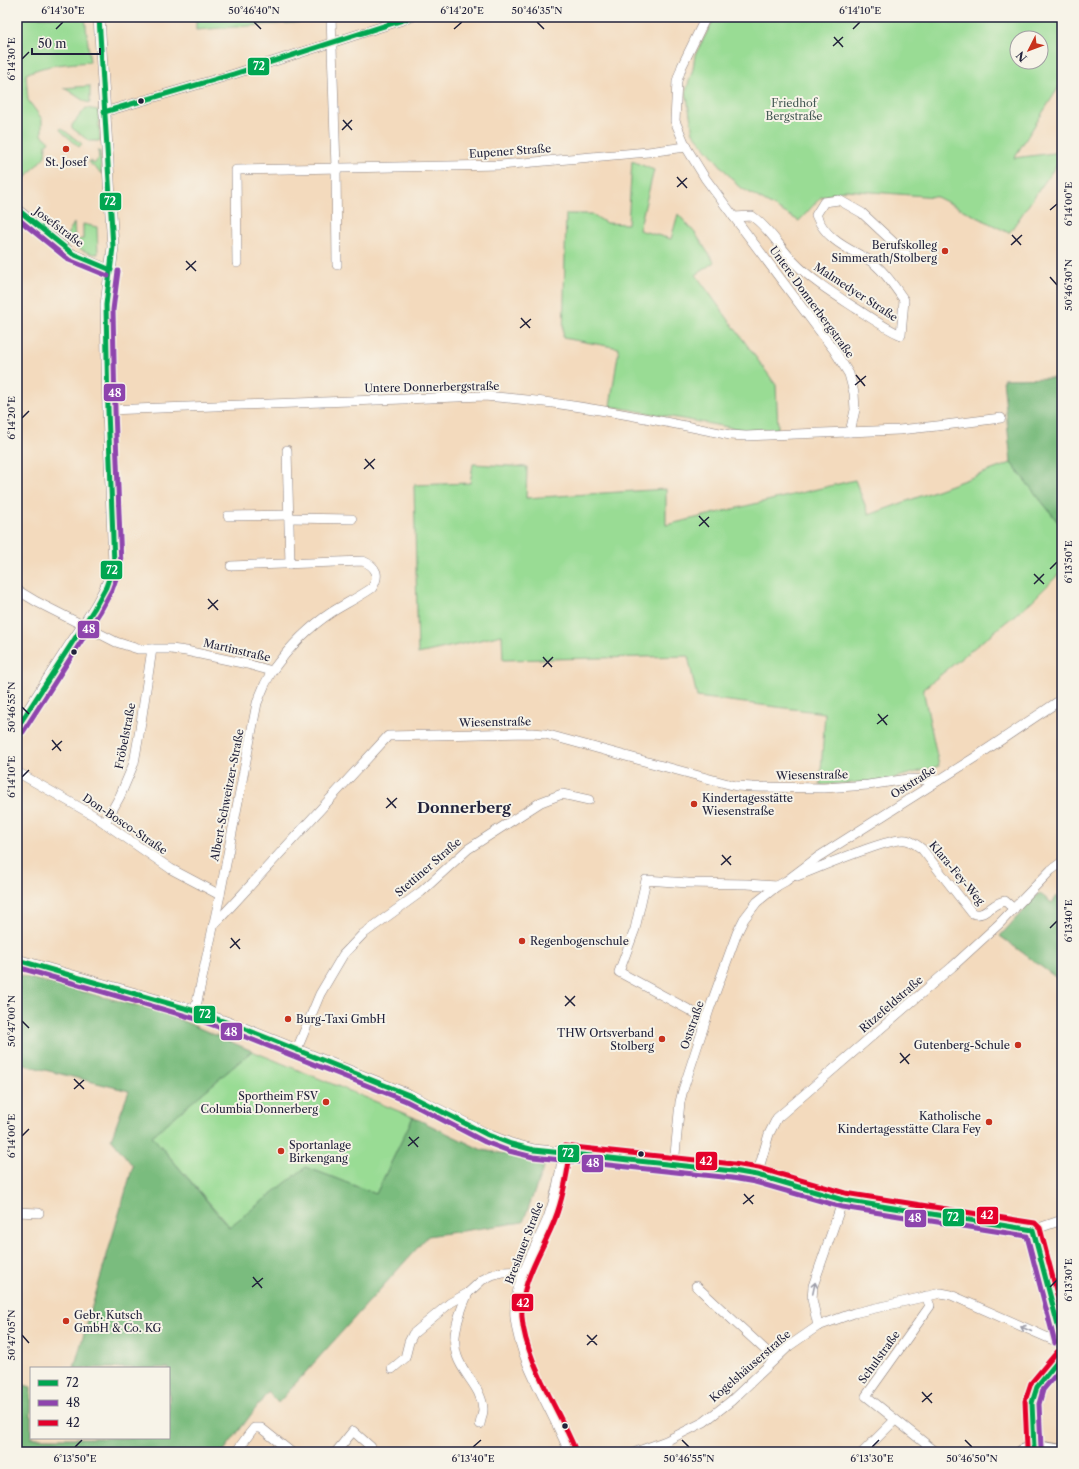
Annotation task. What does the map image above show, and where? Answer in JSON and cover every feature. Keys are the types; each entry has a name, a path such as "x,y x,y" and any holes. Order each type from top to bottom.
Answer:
{"main road":[{"path":"1028,1450 1062,1452"}],"street":[{"path":"17,728 84,626 105,591 111,577 114,564 108,410 106,305 113,247 99,17"},
{"path":"331,17 336,168 337,265"},
{"path":"104,112 234,74 412,17"},
{"path":"706,17 682,66 677,81 675,121 686,147 705,178 734,217"},
{"name":"Eupener Straße","path":"237,263 236,170 501,165 648,152 686,147"},
{"name":"Malmedyer Straße","path":"734,217 752,216 763,223 779,246 793,262 818,283 886,328 901,335 904,300 891,282 872,262 830,237 819,223 816,215 824,202 839,200 862,213 907,255"},
{"name":"Josefstraße","path":"17,209 73,254 111,270"},
{"name":"Untere Donnerbergstraße","path":"734,217 834,350 848,374 854,393 855,410 850,432"},
{"name":"Untere Donnerbergstraße","path":"108,410 484,396 518,398 570,405 730,435 753,436 899,430 1001,418"},
{"path":"287,450 290,564"},
{"path":"228,516 352,519"},
{"name":"Martinstraße","path":"18,592 116,642 138,649 186,651 272,671 304,634 332,612 372,588 376,582 375,570 372,565 363,562 231,566"},
{"name":"Fröbelstraße","path":"105,823 120,796 134,763 152,649"},
{"name":"Albert-Schweitzer-Straße","path":"213,926 257,703 262,688 272,671"},
{"name":"Oststraße","path":"674,1165 682,1090 740,926 751,909 777,886 818,857 939,780 1062,698"},
{"name":"Wiesenstraße","path":"213,926 388,736 532,732 545,734 736,786 824,788 908,779 939,780"},
{"name":"Don-Bosco-Straße","path":"17,772 105,823 171,869 220,895"},
{"name":"Stettiner Straße","path":"296,1049 324,988 343,955 363,934 420,892 468,848 541,802 562,794 590,800"},
{"name":"Klara-Fey-Weg","path":"786,880 888,842 906,840 916,844 922,849 972,913 982,915 999,901 1005,900 1014,909"},
{"name":"Ritzefeldstraße","path":"757,1175 769,1134 777,1118 952,967 1014,909 1051,870 1062,862"},
{"path":"706,1019 619,972 635,929 646,880 688,884 747,884 777,886"},
{"path":"195,1010 213,926"},
{"path":"17,960 195,1010 409,1095 488,1135 511,1144 534,1150 733,1171 757,1175 843,1200 1033,1230 1062,1220"},
{"name":"Breslauer Straße","path":"563,1153 556,1193 516,1298 515,1316 524,1355 560,1428 569,1452"},
{"path":"818,1326 812,1299 813,1286 843,1200"},
{"path":"17,1212 39,1213"},
{"path":"1033,1230 1062,1341"},
{"path":"480,1424 483,1410 481,1399 476,1387 457,1356 455,1344 456,1330 462,1305 468,1294 482,1280 502,1272 525,1272"},
{"path":"696,1286 774,1358"},
{"name":"Kogelshäuserstraße","path":"636,1452 666,1441 704,1422 731,1401 774,1358 789,1346 818,1326 854,1313 941,1293 951,1295 1062,1344"},
{"path":"392,1369 405,1358 409,1342 413,1334 450,1303 468,1294"},
{"name":"Schulstraße","path":"926,1296 930,1306 866,1396 894,1420 936,1452"},
{"path":"1028,1450 1032,1403 1037,1388 1062,1356"},
{"path":"863,1452 894,1420"},
{"path":"236,1452 254,1428 261,1428 291,1452"},
{"path":"336,1452 353,1431 371,1447 366,1452"}],"green space":[{"path":"17,17 85,17 90,62 49,66 26,74 28,100 42,119 42,135 49,141 46,145 45,156 17,187"},
{"path":"196,17 329,17 329,20 196,30"},
{"name":"Friedhof Bergstraße","path":"715,17 1062,17 1062,82 1014,158 1062,152 1062,157 1009,233 937,197 846,190 821,197 799,221 738,186 693,133 686,91 693,69 695,55"},
{"path":"90,86 90,103 63,88"},
{"path":"86,108 98,110 100,141 89,141 72,128 72,125"},
{"path":"61,128 82,144 79,147 60,130"},
{"path":"98,151 100,151 102,174 88,162 90,161 94,164 99,158"},
{"path":"632,161 654,170 639,230 671,239 678,214 695,233 714,262 696,275 776,385 778,429 744,430 610,406 619,348 563,338 566,214 592,214 606,223 628,224"},
{"path":"74,223 75,240 83,239 83,224 97,227 98,254 89,253 65,238"},
{"path":"1062,378 1062,527 1011,463 1003,379"},
{"path":"1011,463 1062,527 1062,571 1032,601 923,689 939,766 883,781 820,785 825,713 697,697 688,656 503,660 502,635 418,654 414,485 470,483 473,464 527,467 526,498 666,489 666,525 855,480 869,515"},
{"path":"1039,893 1052,903 1057,896 1062,900 1062,982 1000,936"},
{"path":"17,975 162,1012 252,1051 152,1136 229,1227 306,1167 376,1194 413,1117 482,1150 546,1161 523,1222 428,1236 278,1403 268,1392 223,1452 17,1452 17,1383 30,1387 30,1439 170,1439 170,1367 74,1367 133,1166 111,1139 129,1091 17,1063"},
{"name":"Sportanlage Birkengang","path":"252,1051 413,1117 376,1194 306,1167 230,1227 152,1136"}],"transit line":[{"name":"72","path":"17,728 94,609 106,587 114,564 108,410 106,305 113,247 99,17"},
{"name":"72","path":"104,112 234,74 412,17"},
{"name":"72","path":"17,209 73,254 111,270"},
{"name":"48","path":"17,218 69,260 108,276"},
{"name":"48","path":"23,732 100,612 112,590 121,565 113,310 118,271"},
{"name":"72","path":"17,960 195,1011 245,1029 409,1095 488,1135 511,1144 534,1150 733,1171 757,1175 843,1200 1033,1230 1062,1341"},
{"name":"48","path":"17,967 193,1018 243,1036 406,1101 485,1142 509,1151 533,1157 732,1178 755,1182 842,1207 1027,1236 1055,1343"},
{"name":"42","path":"564,1146 759,1168 845,1193 1035,1223 1040,1228 1062,1313"},
{"name":"42","path":"570,1154 568,1170 558,1211 528,1279 522,1304 522,1317 524,1333 529,1350 575,1449"},
{"name":"42","path":"1027,1448 1025,1401 1031,1383 1057,1352"},
{"name":"72","path":"1034,1448 1032,1403 1037,1387 1062,1356"},
{"name":"48","path":"1041,1448 1039,1404 1043,1390 1062,1367"}],"place":[{"name":"St. Josef","path":"66,149"},
{"name":"Berufskolleg Simmerath/Stolberg","path":"945,251"},
{"name":"Kindertagesstätte Wiesenstraße","path":"694,804"},
{"name":"Regenbogenschule","path":"522,941"},
{"name":"Burg-Taxi GmbH","path":"288,1019"},
{"name":"THW Ortsverband Stolberg","path":"662,1039"},
{"name":"Gutenberg-Schule","path":"1018,1045"},
{"name":"Sportheim FSV Columbia Donnerberg","path":"326,1102"},
{"name":"Katholische Kindertagesstätte Clara Fey","path":"989,1122"},
{"name":"Sportanlage Birkengang","path":"281,1151"},
{"name":"Gebr. Kutsch GmbH & Co. KG","path":"66,1321"}],"district":[{"name":"Donnerberg","path":"464,807"}]}
